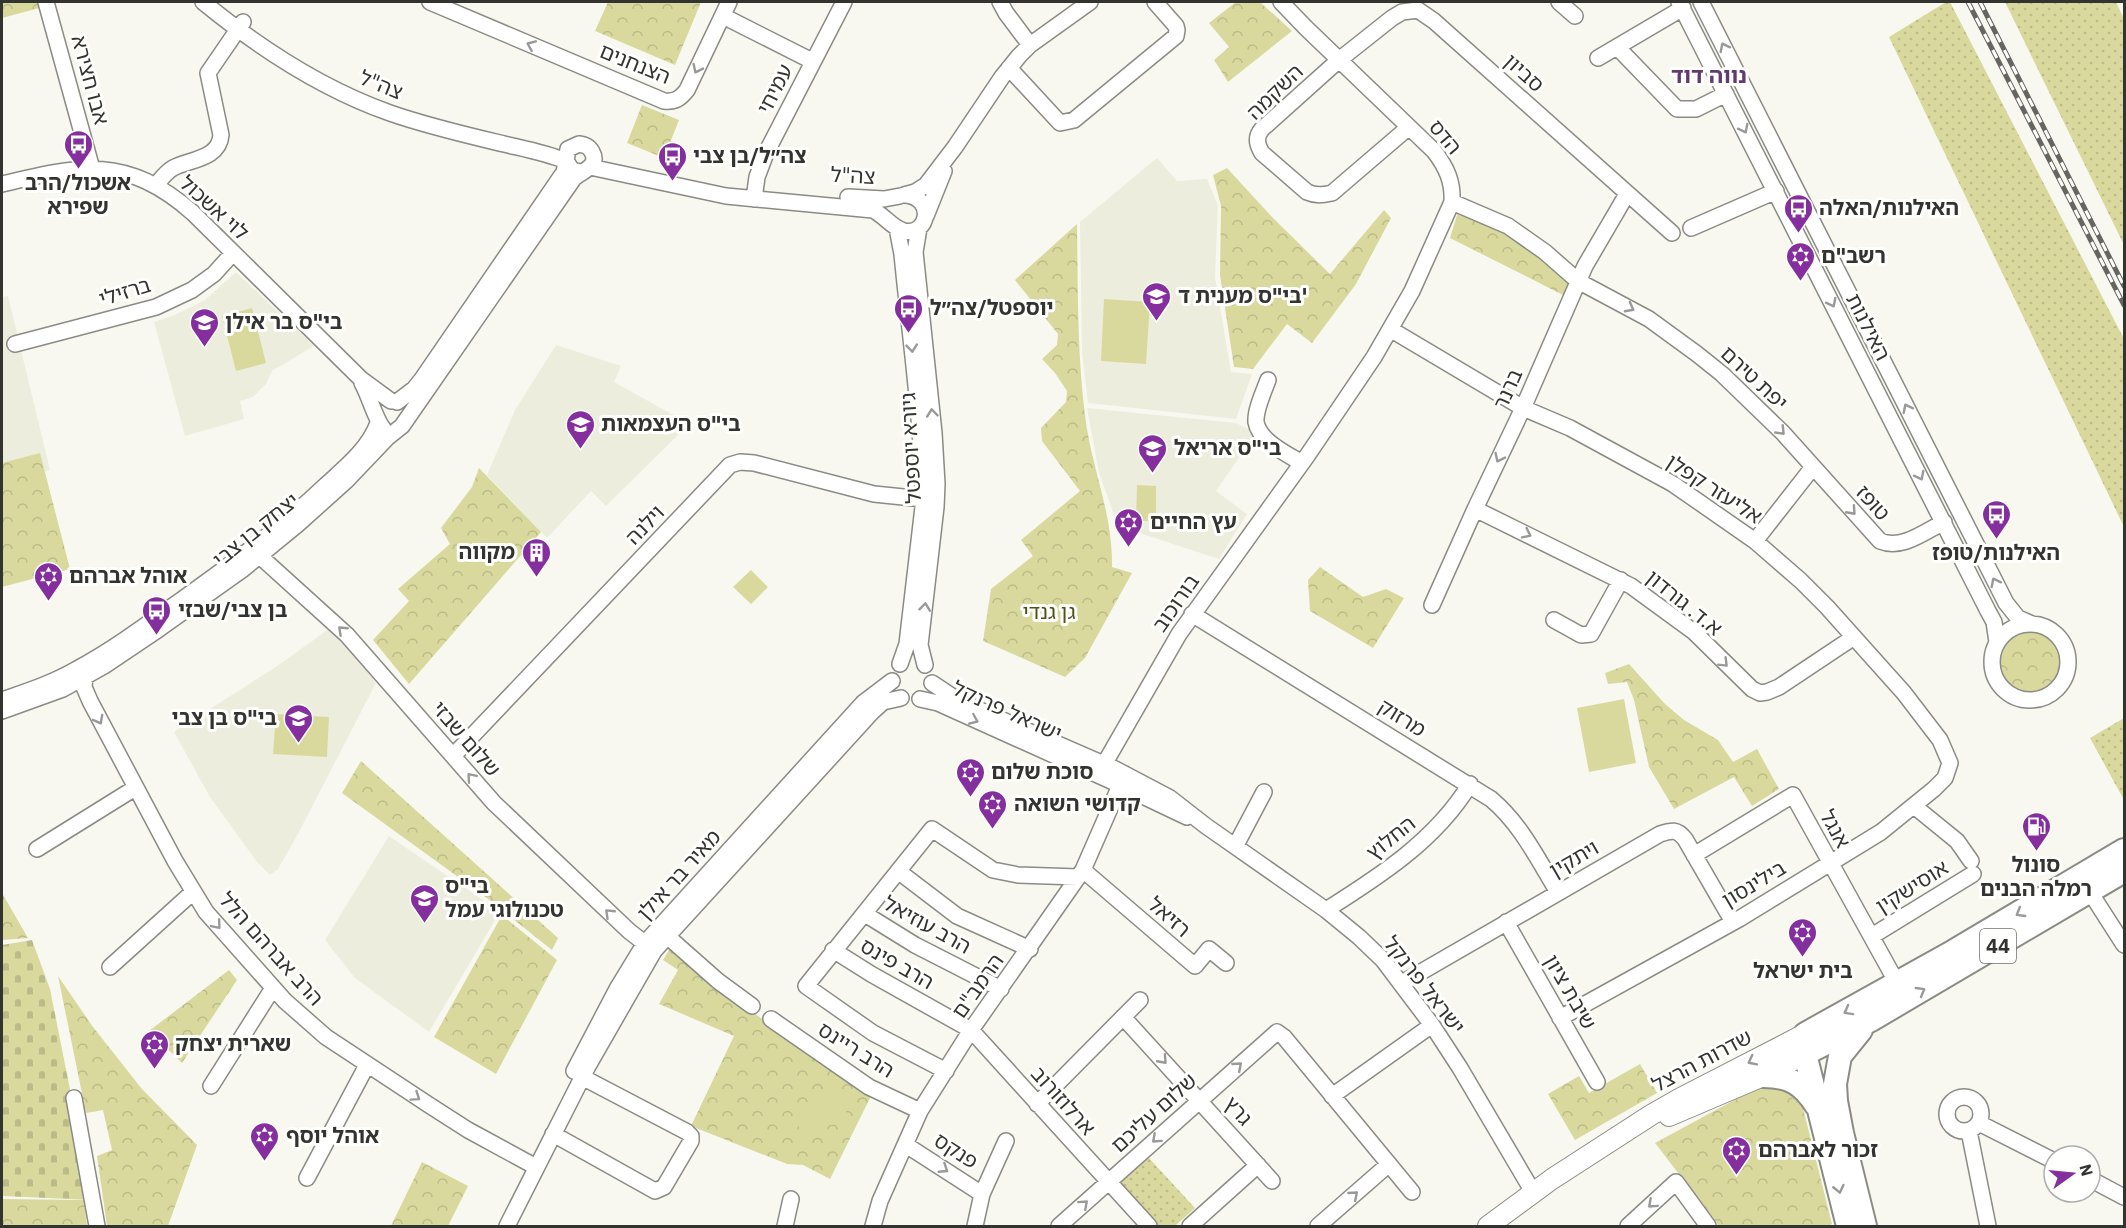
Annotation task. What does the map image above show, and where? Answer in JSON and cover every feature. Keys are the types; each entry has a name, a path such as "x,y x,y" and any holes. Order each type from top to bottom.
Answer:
{"highway":[{"name":"44","path":"1809,1046 1897,983 2124,850"},
{"name":"44","path":"1809,1046 1871,1020 2124,871"},
{"name":"44","path":"1865,1227 1842,1133 1835,1083 1840,1056 1871,1020"},
{"path":"1809,1046 1821,1111 1848,1227"},
{"path":"1809,1046 1842,1133"},
{"path":"1763,1076 1791,1079 1810,1096 1821,1111"}],"main road":[{"name":"שדרות הרצל","path":"1624,1133 1763,1076 1809,1046"},
{"name":"שדרות הרצל","path":"1488,1227 1533,1192 1679,1099 1809,1046"}],"street":[{"name":"אבו חצירא","path":"46,2 92,169"},
{"name":"צה\"ל","path":"203,2 320,80 368,104 421,123 567,158"},
{"name":"צה\"ל","path":"218,2 241,26"},
{"name":"הצנחנים","path":"430,2 664,101 673,102 681,98 687,90 723,16"},
{"path":"729,2 723,16 812,61"},
{"name":"עמיחי","path":"754,195 765,153 844,2"},
{"path":"1000,2 1030,45"},
{"name":"גיורא יוספטל","path":"903,195 915,192 926,185 1009,68 1030,45 1090,2"},
{"path":"1009,68 1060,123 1074,120 1176,36 1176,26 1155,2"},
{"name":"הדס","path":"1281,2 1443,162 1453,186 1452,202"},
{"path":"1559,2 1575,16"},
{"name":"האילנות","path":"1701,2 2006,603 2018,618 2032,624"},
{"path":"1598,58 1681,5"},
{"name":"האילנות","path":"1681,5 1994,622 1997,642"},
{"name":"סביון","path":"1339,60 1392,18 1402,12 1418,10 1434,21 1672,234"},
{"path":"156,185 172,169 212,153 220,143 221,135 208,73 241,26"},
{"path":"1617,47 1677,109 1696,109 1726,94"},
{"name":"השקמה","path":"1339,60 1258,134 1258,146 1262,153 1306,192 1315,196 1323,195 1332,193 1409,127"},
{"path":"394,402 405,411 400,425 385,429 377,418 383,403 394,402 414,389 422,379 564,172 567,158 579,144 588,146 588,164 572,170 567,158"},
{"name":"גיורא יוספטל","path":"925,665 920,645 937,484 934,433 915,252 922,223 955,147"},
{"name":"צה\"ל","path":"588,164 676,187 862,208 882,214 895,226"},
{"name":"יצחק בן צבי","path":"2,711 42,698 159,629 256,552 327,500 400,425 574,178 588,164"},
{"name":"לוי אשכול","path":"2,184 66,170 92,169 122,172 156,185 193,213 356,374 394,402"},
{"path":"1691,228 1776,191"},
{"name":"ברנר","path":"1432,604 1523,408 1585,266 1627,194"},
{"name":"צה\"ל","path":"754,195 884,199 903,195"},
{"path":"903,195 913,195 921,200 924,206 922,223 907,231 895,226 889,211 895,200 903,195"},
{"path":"1452,202 1508,226 1545,252 1578,281"},
{"name":"בורוכוב","path":"1100,769 1192,614 1346,401 1412,291 1452,202"},
{"name":"גיורא יוספטל","path":"895,226 902,254 921,434 923,499 907,644 900,664"},
{"name":"ברזילי","path":"15,344 156,307 192,290 214,274 233,253"},
{"name":"יפת טירם","path":"1578,281 1649,319 1697,354 1754,404 1814,467"},
{"name":"אליעזר קפלן","path":"1390,329 1523,408 1570,428 1673,484 1755,541 1801,581 1904,693 1935,732 1950,763"},
{"name":"לוי אשכול","path":"356,374 377,418"},
{"path":"1268,380 1256,421 1258,427 1267,440 1302,463"},
{"name":"יצחק בן צבי","path":"256,552 359,453 375,430 377,418"},
{"name":"וילנה","path":"453,756 730,465 740,462 754,463 874,494 923,499"},
{"path":"1755,541 1814,467"},
{"name":"טופז","path":"1814,467 1880,541 1898,544 1944,522"},
{"name":"א.ד. גורדון","path":"1475,509 1621,580 1648,597 1694,632 1729,668 1760,693 1779,687 1854,637"},
{"name":"שלום שבזי","path":"256,552 347,635 494,803 629,932 650,947"},
{"path":"1554,620 1581,635 1590,634 1621,580"},
{"name":"מרזוק","path":"1192,614 1470,784 1504,810 1558,892"},
{"path":"2032,624 2045,627 2056,634 2064,645 2068,659 2067,673 2061,685 2052,694 2040,700 2027,701 2014,698 1995,680 1992,655 1997,642 2008,630 2019,625 2032,624"},
{"path":"912,660 925,665 932,683 926,695 914,701 901,698 891,681 892,675 900,664 912,660"},
{"name":"יצחק בן צבי","path":"2,700 85,671"},
{"name":"הרב אברהם הלל","path":"85,671 84,687 90,701 193,892 206,912 273,988 326,1037 367,1065 468,1130 536,1167"},
{"name":"מאיר בר אילן","path":"553,1134 576,1067 617,989 650,947 863,703 891,681"},
{"name":"ישראל פרנקל","path":"932,683 959,700 1122,780 1156,804 1206,826 1326,910 1383,960 1402,982 1460,1068 1533,1192"},
{"name":"מאיר בר אילן","path":"507,1227 650,947 667,936 872,712 883,702 901,698"},
{"name":"ישראל פרנקל","path":"920,699 938,703 1100,769"},
{"name":"בילינסון","path":"1560,1018 1733,922 1881,832 1945,778 1950,763"},
{"name":"הרמב\"ם","path":"873,1227 880,1201 920,1112 971,1030 1030,949 1081,873 1122,780"},
{"name":"החלוץ","path":"1326,910 1373,880 1422,842 1451,812 1470,784"},
{"path":"38,849 135,788"},
{"path":"1236,845 1264,792"},
{"name":"אנגל","path":"1694,855 1792,795 1897,983"},
{"name":"אוסישקין","path":"1872,936 1972,868 1957,841 1914,806"},
{"path":"946,1071 873,1034 806,986 932,829 993,870 1018,875 1081,873"},
{"name":"ויתקין","path":"1402,982 1660,834 1671,830 1679,832 1733,922"},
{"path":"898,871 957,916 1030,949"},
{"name":"רזיאל","path":"1081,873 1195,966 1209,949 1226,963"},
{"path":"110,967 193,892"},
{"path":"2090,892 2124,945"},
{"name":"הרב עוזיאל","path":"865,914 915,945 1001,989"},
{"name":"שיבת ציון","path":"1506,922 1597,1082"},
{"path":"667,936 718,981 752,1006"},
{"name":"הרב פינס","path":"833,950 971,1030"},
{"path":"211,1086 273,988"},
{"path":"1037,1104 1140,1000"},
{"name":"גרץ","path":"1124,1017 1272,1181"},
{"name":"הרב ריינס","path":"771,1019 869,1087 920,1112"},
{"path":"1412,1192 1332,1096 1432,1025"},
{"name":"ארלוזורוב","path":"971,1030 1149,1227"},
{"name":"שלום עליכם","path":"1059,1227 1277,1032 1332,1096"},
{"path":"307,1178 367,1065"},
{"path":"553,1134 655,1191 664,1187 691,1141 691,1136 687,1132 582,1077"},
{"path":"74,1098 98,1227"},
{"path":"1988,1227 1974,1127 2042,1156"},
{"name":"פנקס","path":"975,1227 982,1194 1006,1141"},
{"name":"פנקס","path":"906,1144 982,1194"},
{"path":"1318,1227 1389,1164"},
{"path":"1190,1227 1258,1165"},
{"path":"1628,1227 1676,1182 1708,1227"},
{"path":"2102,1185 2124,1197"},
{"path":"786,1227 791,1198"}],"shaded area":[{"path":"1157,158 1177,181 1207,179 1218,205 1215,277 1231,372 1252,374 1236,419 1088,403 1082,352 1080,222"},
{"path":"236,272 314,346 272,371 266,384 253,397 240,401 244,419 185,436 154,322 175,315 205,300"},
{"path":"8,296 50,470 2,484 2,297"},
{"name":"בי\"ס העצמאות","path":"556,345 621,366 614,382 677,417 687,426 606,506 591,491 547,538 487,475 515,410"},
{"path":"1087,408 1236,423 1256,433 1216,491 1247,514 1219,559 1118,526 1099,473"},
{"path":"329,629 376,683 298,834 278,869 270,875 257,862 210,797 174,732 277,666"},
{"path":"389,836 500,912 429,1032 355,978 325,940"}],"green space":[{"path":"2,2 42,2 43,7 2,18"},
{"path":"608,2 701,2 675,65 595,31"},
{"path":"1236,2 1260,2 1292,31 1228,82 1214,60 1229,47 1209,23"},
{"path":"1946,2 1950,2 2124,339 2124,527 1889,37"},
{"path":"2005,2 2116,2 2124,19 2124,245"},
{"path":"642,105 679,120 664,158 627,143"},
{"path":"1227,168 1273,218 1330,274 1384,210 1391,218 1356,284 1312,343 1287,324 1253,369 1234,367 1220,275 1221,206 1213,175"},
{"path":"1458,212 1521,240 1571,284 1563,295 1450,238"},
{"name":"גן גנדי","path":"1077,224 1079,344 1088,434 1109,528 1112,567 1132,573 1085,658 1065,677 983,641 991,589 1033,556 1021,540 1080,491 1042,441 1041,428 1066,402 1067,391 1042,359 1057,345 1058,334 1015,280"},
{"path":"1104,299 1150,302 1146,364 1101,361"},
{"path":"252,308 266,363 236,371 222,316"},
{"path":"40,453 70,569 2,587 2,463"},
{"path":"479,468 541,532 409,684 373,640 409,601 398,589 450,544 441,528 472,487"},
{"path":"1137,485 1156,486 1156,521 1136,521"},
{"path":"1320,567 1363,597 1386,589 1404,598 1373,648 1310,611 1308,580"},
{"path":"751,570 768,587 751,604 733,587"},
{"path":"2030,628 2043,631 2054,638 2061,649 2064,662 2061,675 2054,686 2043,693 2030,696 2017,693 2006,686 1999,675 1996,662 1999,649 2006,638 2017,631"},
{"path":"1629,664 1665,704 1684,720 1718,740 1733,762 1757,749 1779,789 1752,806 1734,777 1674,809 1649,767 1634,700 1627,682 1608,684 1605,673"},
{"path":"1624,699 1636,763 1589,772 1577,708"},
{"path":"276,714 329,717 327,757 273,754"},
{"path":"2124,718 2124,800 2090,738"},
{"path":"361,761 558,938 552,950 483,895 342,793"},
{"path":"2,893 28,938 2,940"},
{"path":"502,915 557,960 496,1074 434,1037"},
{"path":"32,940 50,989 92,1200 2,1196 2,945"},
{"path":"672,945 740,1004 873,1092 830,1179 803,1165 787,1164 691,1126 734,1036 659,1004 678,970 663,960"},
{"path":"229,970 237,980 182,1063 149,1031"},
{"path":"58,976 93,1027 142,1089 197,1145 168,1226 107,1226 97,1156 112,1150 103,1110 86,1113"},
{"path":"1640,1064 1657,1093 1575,1140 1548,1094 1579,1076 1589,1093"},
{"path":"1762,1085 1777,1085 1789,1093 1803,1108 1832,1224 1828,1226 1719,1226 1655,1143"},
{"path":"842,1094 848,1121 800,1132 794,1105"},
{"path":"1148,1157 1195,1208 1175,1226 1156,1226 1118,1184"},
{"path":"422,1162 468,1186 448,1226 391,1226"},
{"path":"2,1199 84,1200 87,1226 2,1226"}],"railway":[{"path":"1968,2 2124,305"},
{"path":"1980,2 2124,286"}],"place":[{"name":"אשכול/הרב שפירא","path":"78,170"},
{"name":"צה״ל/בן צבי","path":"672,182"},
{"name":"האילנות/האלה","path":"1798,234"},
{"name":"רשב\"ם","path":"1800,282"},
{"name":"בי\"ס מענית ד'","path":"1157,322"},
{"name":"יוספטל/צה״ל","path":"909,334"},
{"name":"בי\"ס בר אילן","path":"204,348"},
{"name":"בי\"ס העצמאות","path":"580,450"},
{"name":"בי\"ס אריאל","path":"1153,474"},
{"name":"האילנות/טופז","path":"1996,540"},
{"name":"עץ החיים","path":"1129,548"},
{"name":"מקווה","path":"536,578"},
{"name":"אוהל אברהם","path":"48,602"},
{"name":"בן צבי/שבזי","path":"157,636"},
{"name":"בי\"ס בן צבי","path":"298,744"},
{"name":"סוכת שלום","path":"970,798"},
{"name":"קדושי השואה","path":"993,830"},
{"name":"סונול רמלה הבנים","path":"2036,852"},
{"name":"בי\"ס טכנולוגי עמל","path":"424,924"},
{"name":"בית ישראל","path":"1803,958"},
{"name":"שארית יצחק","path":"154,1070"},
{"name":"אוהל יוסף","path":"265,1162"},
{"name":"זכור לאברהם","path":"1737,1176"}],"district":[{"name":"נווה דוד","path":"1709,75"}]}
